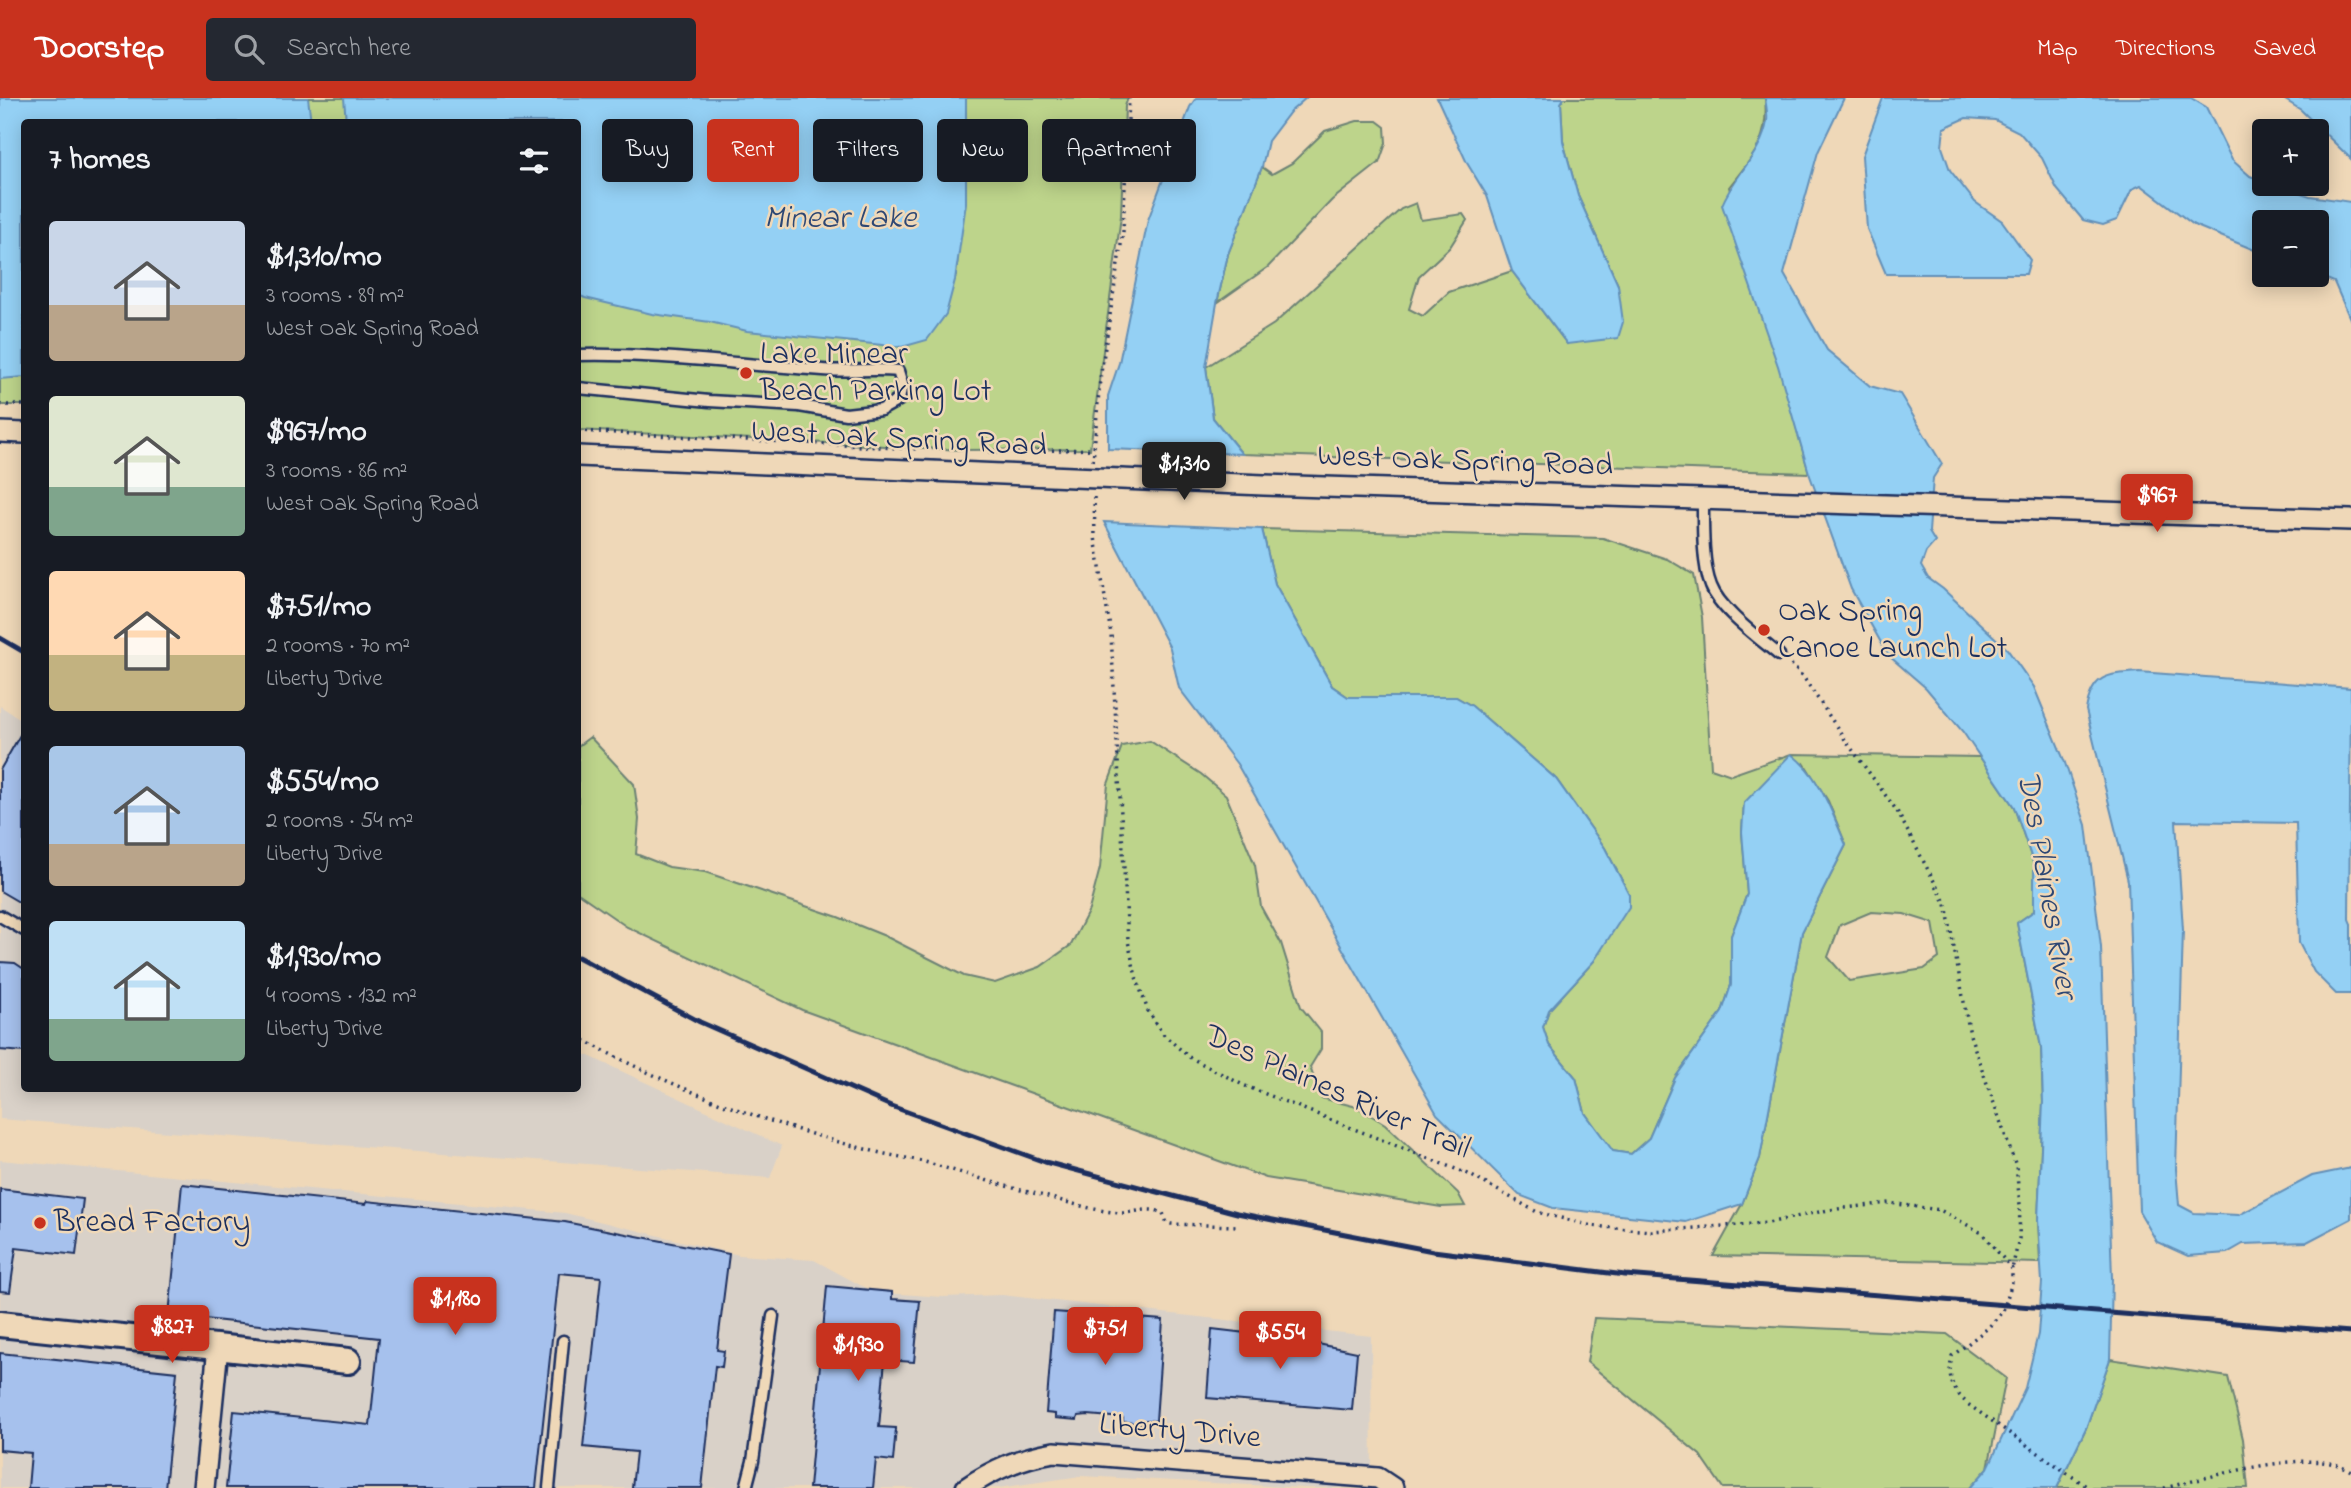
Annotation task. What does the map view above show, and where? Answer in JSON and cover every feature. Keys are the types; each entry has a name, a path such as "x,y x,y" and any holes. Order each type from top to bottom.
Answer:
{"street":[{"path":"0,432 21,433"},
{"name":"West Oak Spring Road","path":"581,456 1093,479 2351,520"},
{"path":"0,1324 348,1361"},
{"path":"204,1488 218,1347"},
{"name":"Liberty Drive","path":"966,1488 991,1471 1023,1458 1054,1452 1378,1478 1393,1488"}],"lane":[{"path":"581,355 621,354 825,370 882,369 898,372 902,384 899,400 881,410 846,414 799,406 709,401 581,388"},
{"path":"1703,499 1703,526 1711,587 1732,615 1779,655"},
{"path":"0,916 21,928"},
{"path":"747,1488 773,1316"},
{"path":"549,1488 563,1341"}],"path":[{"name":"Des Plaines River Trail","path":"1129,98 1122,232 1100,379 1093,449 1095,537 1111,634 1128,941 1136,977 1148,1011 1164,1035 1189,1056 1243,1085 1468,1174 1537,1212 1592,1226 1651,1231 1768,1223 1828,1210 1889,1203 1940,1210 1982,1233 2012,1269"},
{"path":"0,405 21,405"},
{"path":"581,431 926,449"},
{"path":"981,452 1093,449"},
{"path":"1779,655 1804,678 1897,811 1946,904 1970,1035 2016,1166 2020,1205 2019,1239 2012,1282 2003,1311 1988,1328 1952,1356 1952,1385 1956,1394 1969,1405 2089,1488"},
{"path":"581,1039 685,1090 738,1110 869,1150 1097,1208 1122,1213 1156,1210 1163,1213 1167,1223 1171,1224 1239,1226"},
{"path":"2164,1488 2267,1465 2311,1460 2343,1466 2351,1471"}],"shaded area":[{"path":"0,706 21,719 21,1092 581,1092 581,1052 782,1146 770,1178 0,1119"},
{"path":"0,1160 565,1213 739,1255 814,1260 873,1292 943,1297 1002,1295 1371,1336 1372,1488 1306,1488 1081,1476 998,1488 0,1488"}],"green space":[{"path":"299,98 347,98 350,119 302,119"},
{"path":"966,98 1128,98 1125,119 1042,119 1042,182 1122,182 1121,216 1090,449 963,450 581,430 581,294 943,314 956,275 966,182 1028,182 1028,119 966,119"},
{"path":"1564,98 1765,98 1765,126 1758,147 1729,187 1809,473 1242,454 1213,418 1206,367 1274,324 1401,209 1416,203 1421,220 1463,214 1467,220 1450,247 1419,276 1409,309 1423,316 1449,292 1512,271 1567,344 1618,285 1578,196 1563,141 1561,103"},
{"path":"1357,121 1377,121 1385,127 1386,143 1379,163 1332,200 1268,267 1217,303 1228,254 1262,167 1272,174 1292,163 1325,131"},
{"path":"21,375 21,405 0,405 0,377"},
{"path":"1262,529 1603,538 1667,559 1694,575 1702,617 1711,768 1731,775 1791,754 1980,757 2014,807 2034,865 2034,911 2017,923 2041,1047 2043,1102 2038,1220 2040,1263 1713,1256 1742,1204 1760,1158 1802,932 1846,845 1828,801 1804,763 1744,803 1742,832 1747,894 1731,936 1731,985 1722,1012 1675,1078 1649,1138 1631,1154 1612,1151 1585,1113 1576,1078 1549,1045 1543,1027 1549,1010 1594,961 1629,894 1605,848 1556,779 1472,706 1456,697 1348,697 1332,686 1275,584","holes":["1871,912 1904,914 1933,923 1939,958 1924,969 1849,981 1828,957 1840,925"]},
{"path":"590,737 634,784 639,819 636,854 669,867 705,872 838,917 885,936 964,976 995,983 1040,967 1071,945 1089,910 1100,868 1108,784 1122,746 1150,741 1201,774 1226,795 1255,865 1261,907 1281,943 1301,1007 1321,1032 1321,1049 1310,1067 1321,1098 1357,1107 1385,1124 1458,1193 1465,1206 1441,1207 1266,1178 802,1010 627,927 581,895 581,744"},
{"path":"1594,1318 1947,1334 2006,1378 1988,1468 1970,1488 1723,1488 1700,1455 1587,1362"},
{"path":"2110,1359 2228,1377 2243,1439 2248,1488 2057,1488 2086,1428"}],"water":[{"path":"0,98 308,98 311,119 21,119 21,377 0,379"},
{"name":"Minear Lake","path":"344,98 966,98 966,119 937,119 937,182 966,182 966,203 955,280 946,314 927,340 902,347 747,331 710,322 652,314 581,296 581,119 346,119"},
{"path":"1196,98 1306,98 1290,112 1268,141 1262,167 1228,254 1217,303 1206,367 1213,418 1242,454 1108,449 1108,396 1119,363 1148,220 1162,182 1196,182 1196,119 1186,119"},
{"path":"1437,98 1564,98 1561,103 1563,141 1578,196 1618,285 1623,322 1618,338 1567,344 1512,271 1487,196 1467,163"},
{"name":"Des Plaines River","path":"1765,98 1844,98 1818,152 1784,274 1827,350 1870,386 1900,394 1942,464 1933,478 1929,532 1935,542 1926,552 1921,566 1928,578 2007,649 2034,687 2064,760 2086,825 2101,947 2112,1278 2110,1359 2086,1428 2057,1488 1970,1488 1988,1468 2025,1388 2038,1334 2042,1282 2038,1220 2043,1102 2041,1047 2017,923 2034,911 2034,865 2014,807 1963,732 1926,688 1888,655 1851,589 1809,473 1778,366 1722,205 1760,144 1767,118"},
{"path":"1883,98 2191,98 2206,107 2232,160 2252,177 2252,196 2310,196 2351,202 2351,321 2334,282 2329,280 2329,210 2252,210 2252,249 2194,225 2141,185 2132,189 2117,220 2103,225 2083,220 2057,189 2042,158 2019,132 1995,120 1966,118 1944,128 1942,147 1950,170 1975,202 2002,221 2030,260 2026,274 1886,274 1867,229 1862,156"},
{"path":"2282,98 2351,98 2351,159 2329,137 2329,119 2310,119"},
{"path":"1104,522 1262,529 1275,584 1332,686 1348,697 1456,697 1472,706 1556,779 1605,848 1629,894 1629,907 1594,961 1549,1010 1543,1027 1549,1045 1576,1078 1585,1113 1613,1151 1631,1154 1649,1138 1675,1078 1722,1012 1731,985 1731,936 1747,894 1742,832 1744,803 1791,754 1801,763 1824,795 1846,845 1802,932 1760,1158 1742,1204 1686,1222 1553,1208 1519,1195 1437,1114 1237,764 1179,688 1170,648"},
{"path":"2139,672 2351,688 2351,994 2336,994 2314,972 2299,943 2296,823 2176,821 2183,930 2176,1169 2179,1205 2194,1213 2239,1215 2312,1176 2351,1168 2351,1219 2307,1242 2243,1244 2227,1253 2188,1256 2157,1242 2139,1211 2128,881 2086,710 2092,689 2103,678"}],"building":[{"path":"21,733 21,903 0,891 0,770"},
{"path":"0,962 15,963 21,967 21,1052 0,1050"},
{"path":"182,1184 565,1222 729,1254 717,1350 724,1351 722,1367 715,1366 702,1488 632,1488 636,1452 583,1447 601,1277 559,1273 536,1488 226,1488 234,1411 370,1425 379,1338 169,1315"},
{"name":"Bread Factory","path":"0,1189 83,1199 76,1255 16,1248 10,1292 0,1291"},
{"path":"827,1286 892,1292 892,1299 920,1301 914,1362 885,1360 879,1427 896,1428 893,1461 876,1459 873,1488 809,1488"},
{"path":"1054,1312 1163,1320 1156,1421 1146,1420 1146,1424 1123,1422 1123,1418 1088,1415 1078,1416 1077,1420 1055,1418 1055,1414 1046,1413"},
{"path":"1212,1329 1289,1338 1357,1352 1352,1410 1207,1398"},
{"path":"0,1353 177,1372 165,1488 28,1488 31,1453 0,1450"}],"railway":[{"path":"0,638 21,650"},
{"path":"581,959 700,1022 891,1106 1045,1162 1237,1213 1433,1251 1625,1275 2351,1332"}],"place":[{"name":"Lake Minear Beach Parking Lot","path":"746,373"},
{"name":"Oak Spring Canoe Launch Lot","path":"1764,630"},
{"name":"Bread Factory","path":"40,1223"}]}
